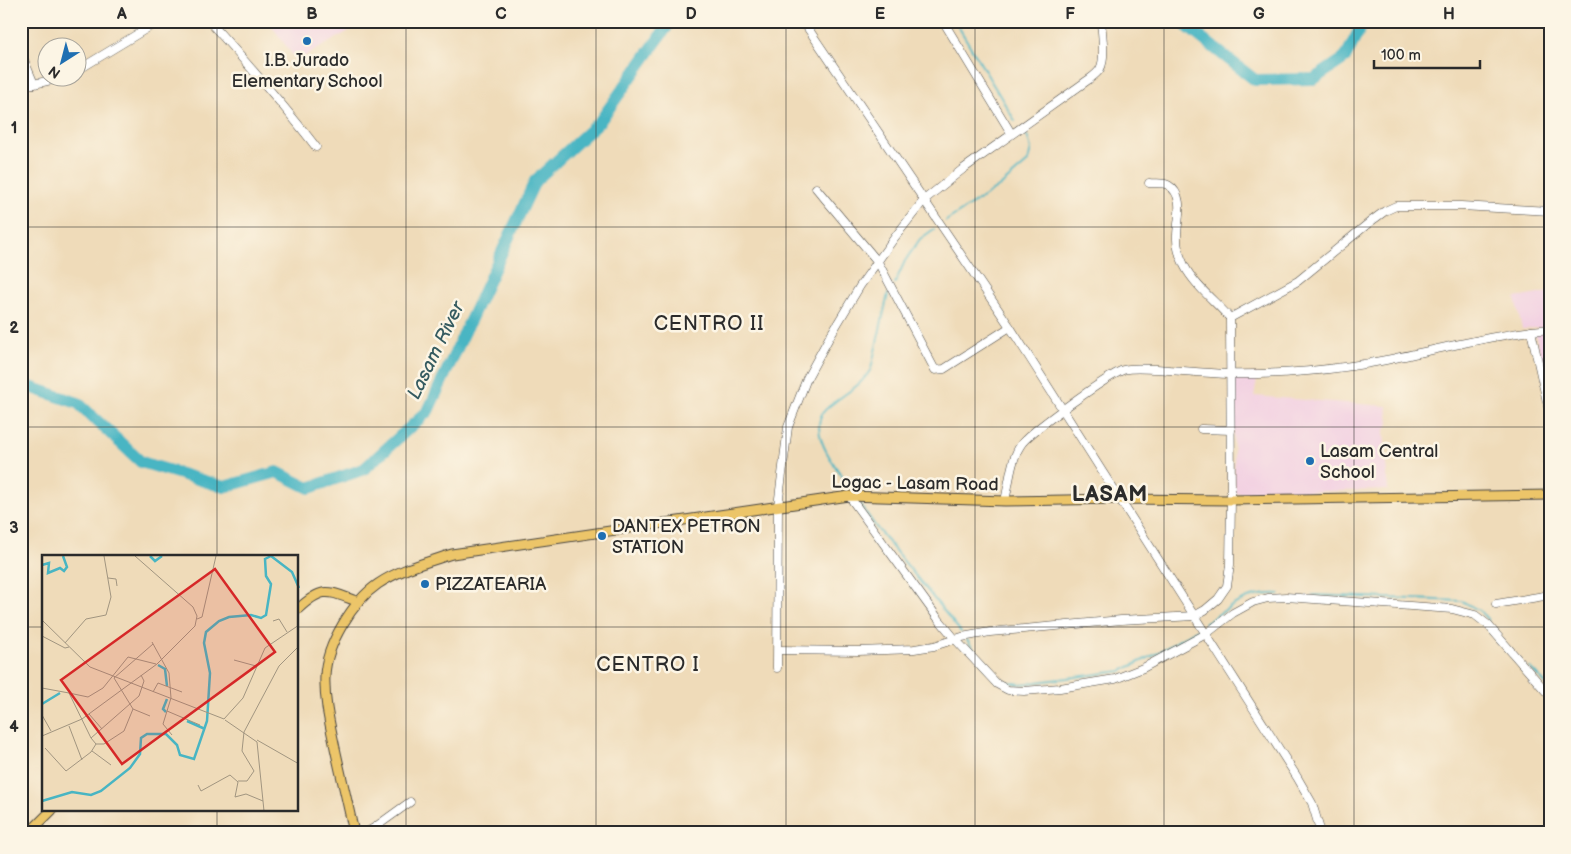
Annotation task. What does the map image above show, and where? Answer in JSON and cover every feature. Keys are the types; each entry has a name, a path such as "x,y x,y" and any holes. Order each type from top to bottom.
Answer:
{"main road":[{"name":"Logac - Lasam Road","path":"354,833 326,707 325,675 329,654 343,623 359,602 378,584 405,570 452,554 849,496 1005,501 1550,496"},
{"path":"299,608 320,592 331,592 359,602"},
{"path":"29,833 50,812"}],"street":[{"path":"88,64 159,21"},
{"path":"209,21 270,89 316,147"},
{"path":"803,21 1010,327 1206,634 1297,777 1312,803 1321,833"},
{"path":"943,21 1011,133"},
{"path":"777,668 778,506 788,427 807,378 860,286 924,200 1011,133 1088,80 1100,69 1103,50 1101,21"},
{"path":"21,53 34,84"},
{"path":"21,84 38,83"},
{"path":"778,650 858,651 914,649 990,632 1121,620 1194,616 1206,610 1218,599 1227,586 1230,565 1232,500 1230,318 1184,266 1177,239 1179,207 1174,192 1170,186 1165,184 1149,183"},
{"path":"816,188 878,262 935,370 941,371 1010,327"},
{"path":"1230,318 1298,281 1370,222 1385,211 1396,206 1452,206 1550,211"},
{"path":"1005,501 1016,454 1020,445 1063,410 1123,370 1132,368 1230,374 1280,372 1364,364 1531,331 1550,329"},
{"path":"1531,331 1550,415"},
{"path":"1201,429 1231,430"},
{"path":"1550,459 1548,475 1550,488"},
{"path":"849,496 955,639 997,684 1008,690 1024,691 1060,688 1115,679 1143,668 1206,634 1233,612 1253,602 1268,598 1460,610 1475,614 1488,624 1550,696"},
{"path":"1496,604 1550,595"},
{"path":"365,833 410,802"}],"shaded area":[{"name":"I.B. Jurado Elementary School","path":"268,21 366,21 297,61"},
{"path":"1550,292 1550,327 1522,329 1515,298"},
{"path":"1550,331 1550,396 1549,396 1535,332"},
{"name":"Lasam Central School","path":"1258,374 1254,396 1387,406 1389,423 1384,432 1388,490 1235,493 1232,375"}],"waterway":[{"name":"Lasam River","path":"21,384 78,403 141,462 224,487 277,472 309,488 364,469 428,411 535,181 600,121 671,21"},
{"path":"955,21 1015,121"},
{"name":"Lasam River","path":"1180,21 1255,80 1314,79 1345,58 1364,21"},
{"path":"946,221 1000,186 1028,162 1031,149 1025,134"},
{"path":"895,283 905,261 920,239 934,229"},
{"path":"850,488 822,443 819,423 826,409 857,385 871,369 888,294"},
{"path":"858,501 876,527 961,632"},
{"path":"1205,624 1231,606 1249,598 1258,595 1280,594"},
{"path":"1312,595 1462,601 1480,611 1488,620"},
{"path":"967,640 986,667 999,681 1021,684 1121,671 1154,655 1198,629"},
{"path":"1529,667 1550,688"}],"place":[{"name":"I.B. Jurado Elementary School","path":"307,41"},
{"name":"Lasam Central School","path":"1310,461"},
{"name":"DANTEX PETRON STATION","path":"602,536"},
{"name":"PIZZATEARIA","path":"425,584"}],"district":[{"name":"CENTRO II","path":"709,323"},
{"name":"LASAM","path":"1110,493"},
{"name":"CENTRO I","path":"648,664"}]}
